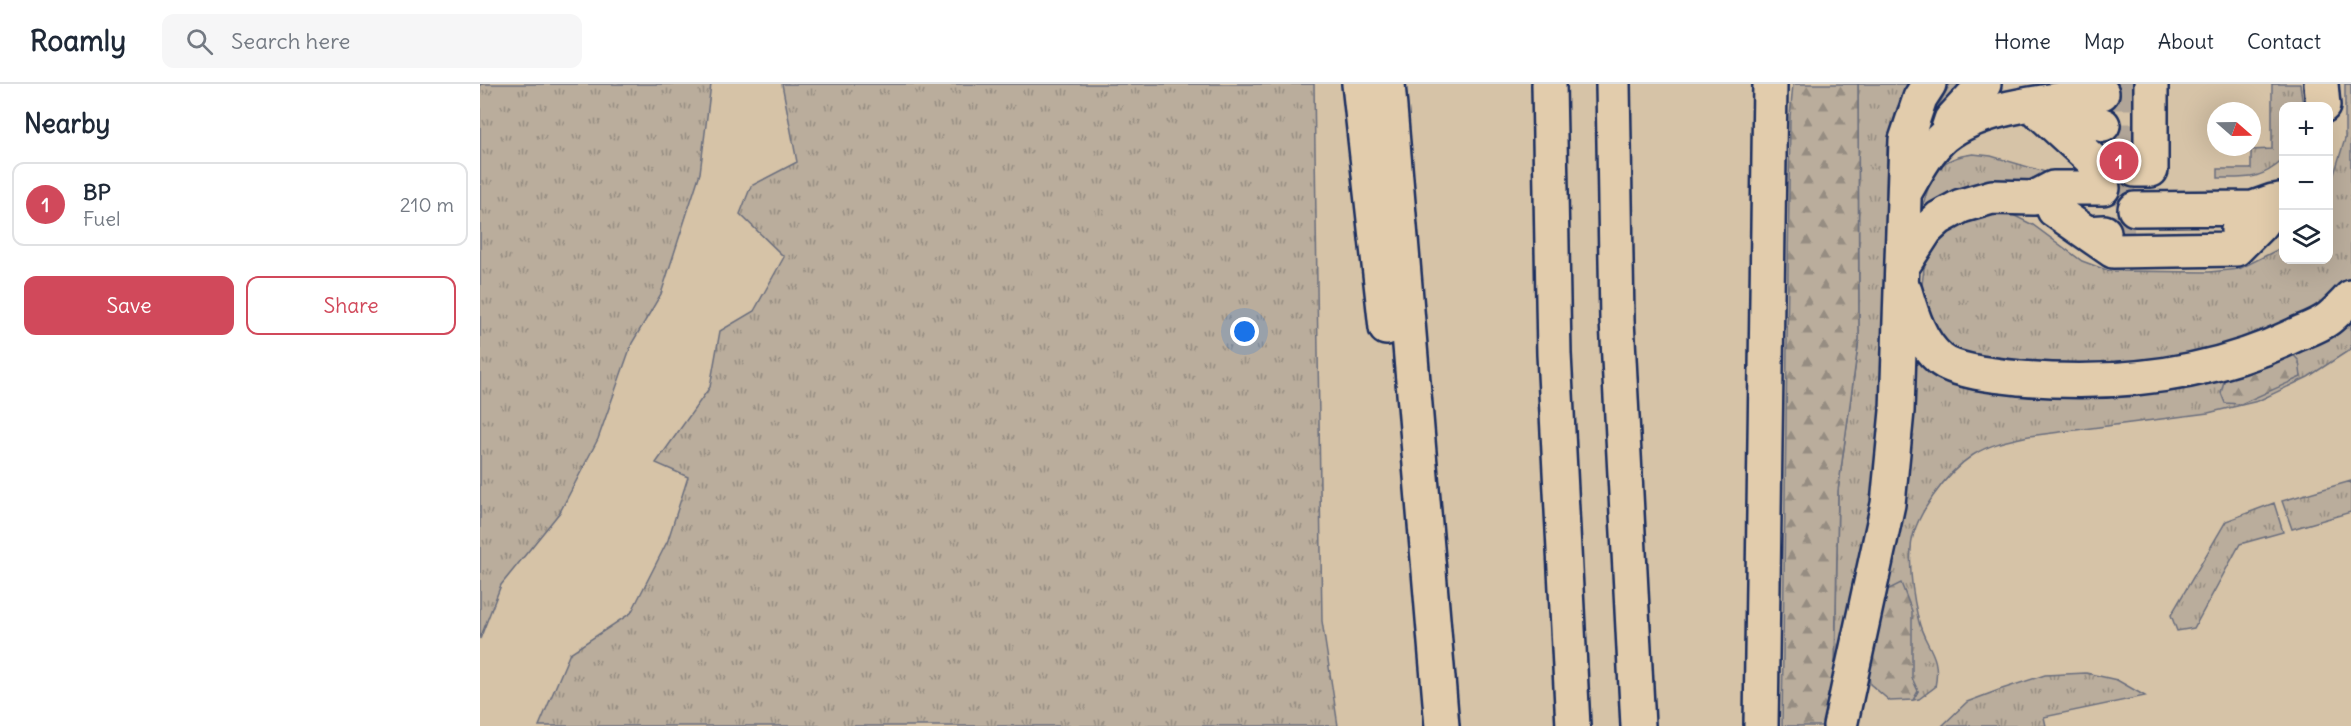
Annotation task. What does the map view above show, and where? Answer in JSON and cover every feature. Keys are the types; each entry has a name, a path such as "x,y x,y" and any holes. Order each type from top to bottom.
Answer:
{"main road":[{"path":"1359,84 1392,376 1434,641"},
{"path":"1388,84 1442,726"},
{"path":"1549,84 1554,354 1573,726"},
{"path":"1613,84 1617,320 1638,726"},
{"path":"1761,726 1770,84"},
{"path":"1840,726 1888,504 1897,411 1897,342 1902,274 1906,140 1920,98 1929,84"},
{"path":"1945,136 1951,120 1984,84"},
{"path":"2043,94 2062,84"},
{"path":"1904,194 1925,158 1945,136 1981,116 2071,84"},
{"path":"2321,84 2323,102"},
{"path":"2043,94 2241,230 2276,200"},
{"path":"2043,94 2124,148 2263,187 2276,200"},
{"path":"2124,148 2113,251 2236,249 2276,200"},
{"path":"2044,204 2053,188 2124,148"},
{"path":"2124,148 2044,204 1992,197 1961,206 1939,218 1926,230 1902,274 1914,323 1941,360 1966,369 2002,376 2058,381 2156,376 2217,366 2273,346 2328,319 2351,297"}],"green space":[{"path":"480,84 711,84 700,173 661,294 632,343 598,439 560,512 501,585 480,639"},
{"path":"782,84 1314,84 1322,621 1338,726 539,726 570,653 631,613 668,540 688,477 656,463 710,387 720,331 754,311 784,257 740,214 751,186 797,162"},
{"path":"1793,84 1858,84 1859,339 1838,491 1834,726 1782,726 1790,117"},
{"path":"1858,84 1910,84 1897,108 1887,147 1881,456 1868,530 1835,682 1838,491 1859,339"},
{"path":"1950,84 1960,84 1922,137"},
{"path":"2272,84 2300,84 2302,102 2279,102 2279,164 2253,176 2218,178 2218,169 2251,169 2251,156 2261,156 2261,150 2272,149"},
{"path":"2345,84 2351,84 2351,278 2304,318 2184,359 2094,366 2032,365 1963,355 1946,343 1929,319 1921,293 1924,268 1934,245 1948,227 1992,211 2013,215 2033,225 2082,261 2109,271 2209,272 2239,269 2279,249 2279,264 2333,264 2333,177 2345,139"},
{"path":"1973,154 1991,156 2052,174 2054,180 1984,183 1951,193 1923,212 1921,211 1932,179 1942,165 1960,156"},
{"path":"2351,314 2351,349 2308,377 2258,401 2208,413 2029,436 2007,441 1973,455 1952,472 1924,510 1913,537 1912,584 1921,628 1934,658 1937,675 1935,687 1919,699 1913,700 1918,691 1905,676 1879,594 1909,368 1920,359 2047,392"},
{"path":"2289,350 2299,361 2301,377 2241,404 2225,403 2221,393 2226,373"},
{"path":"2351,481 2351,512 2292,529 2282,501"},
{"path":"2274,503 2283,532 2240,544 2194,628 2177,631 2171,615 2226,521"},
{"path":"1901,583 1912,611 1912,678 1918,691 1913,700 1890,701 1870,684 1866,651 1879,594"},
{"path":"2086,673 2117,680 2145,696 2044,717 2046,726 1942,726 1967,702 1999,690 2045,675"}],"tunnel":[{"path":"2102,93 2135,93"},
{"path":"2103,140 2135,140"},
{"path":"2103,188 2135,188"},
{"path":"2104,232 2134,231"}],"place":[{"name":"BP","path":"2119,161"}]}
